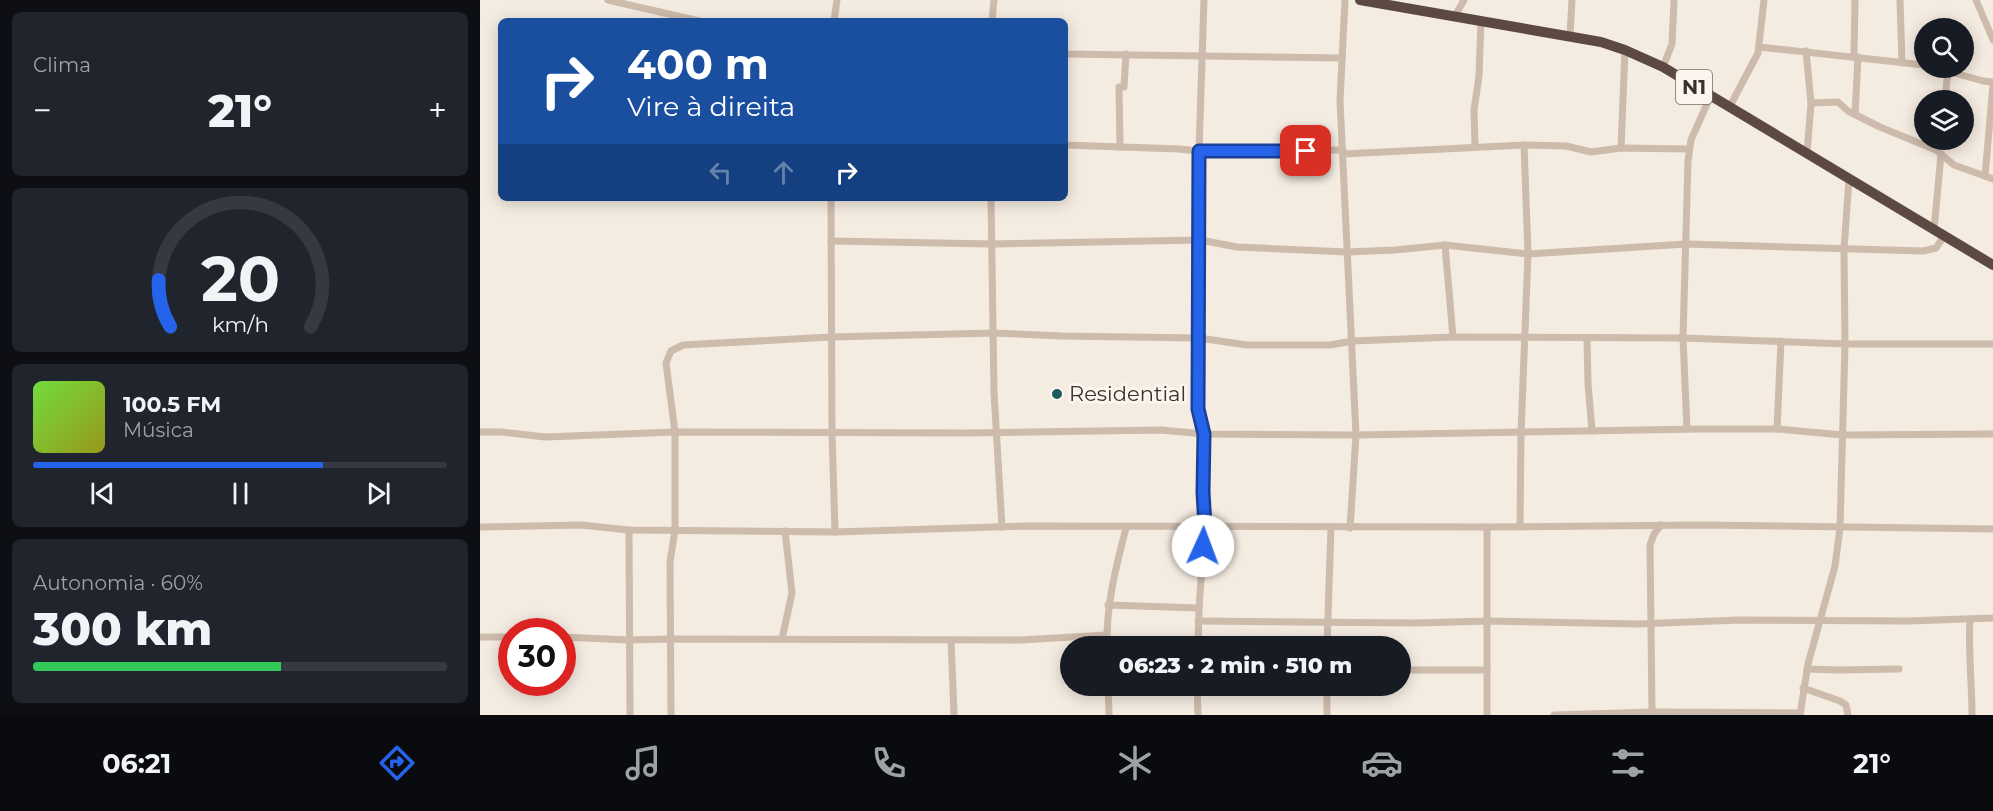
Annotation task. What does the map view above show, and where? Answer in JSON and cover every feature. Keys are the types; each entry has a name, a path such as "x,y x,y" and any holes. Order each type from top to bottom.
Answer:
{"highway":[{"name":"N1","path":"1360,0 1570,36 1625,50 1663,68 1993,265"}],"street":[{"path":"608,0 686,18"},
{"path":"834,18 837,0"},
{"path":"992,18 994,0"},
{"path":"1198,636 1205,526 1204,434 1198,409 1199,151 1204,0"},
{"path":"1345,0 1340,101 1356,435 1350,528"},
{"path":"1455,16 1464,0"},
{"path":"1570,36 1572,0"},
{"path":"1663,68 1672,44 1674,0"},
{"path":"1729,108 1759,46 1764,0"},
{"path":"1855,0 1855,114"},
{"path":"1900,0 1902,63"},
{"path":"1976,0 1993,40"},
{"path":"1474,146 1474,110 1479,76 1481,20"},
{"path":"1759,46 1784,51 1806,51 1914,64"},
{"path":"1621,148 1625,50"},
{"path":"1806,51 1811,104 1807,154"},
{"path":"1068,54 1342,58"},
{"path":"1120,147 1119,87 1124,87 1126,54"},
{"path":"1973,78 1993,83 1985,176"},
{"path":"1687,429 1683,338 1688,149 1710,97"},
{"path":"1811,104 1838,102 1855,114 1938,152 1954,165 1993,179"},
{"path":"1068,145 1179,148 1199,151 1343,152 1524,145 1566,146 1591,152 1621,148 1688,149"},
{"path":"1521,527 1521,433 1528,254 1524,145"},
{"path":"1934,230 1938,152"},
{"path":"1554,715 1652,712 1799,714 1807,669 1835,566 1840,528 1845,344 1844,249 1849,179"},
{"path":"831,201 832,434 835,532"},
{"path":"991,201 997,433 1002,526"},
{"path":"831,242 992,244 1200,240 1237,247 1346,252 1445,245 1528,254 1686,244 1932,250 1944,236"},
{"path":"1445,245 1453,337"},
{"path":"671,715 670,562 675,530 675,432 666,363 671,351 676,347 831,337 994,333 1072,337 1199,338 1247,345 1320,345 1352,341 1453,337 1683,338 1845,344 1993,344"},
{"path":"1587,338 1592,431"},
{"path":"1777,429 1781,341"},
{"path":"480,432 545,437 675,432 832,434 1161,430 1204,434 1356,435 1687,429 1777,429 1842,435 1993,434"},
{"path":"480,527 581,525 629,530 835,532 1002,526 1350,528 1661,525 1993,530"},
{"path":"1652,712 1650,545 1661,525"},
{"path":"1327,636 1331,527"},
{"path":"1487,527 1487,715"},
{"path":"576,638 628,640 1021,640 1107,634 1108,605 1126,528"},
{"path":"629,530 630,715"},
{"path":"782,639 792,594 786,542 789,531"},
{"path":"1108,605 1198,608"},
{"path":"1198,621 1652,623 1993,618"},
{"path":"1970,619 1968,649 1972,715"},
{"path":"480,638 498,637"},
{"path":"951,640 954,715"},
{"path":"1807,669 1899,669"},
{"path":"1411,670 1487,670"},
{"path":"1803,688 1840,701 1846,705 1848,715"},
{"path":"1108,696 1109,715"},
{"path":"1197,696 1198,715"},
{"path":"1327,696 1327,715"}],"place":[{"name":"Residential","path":"1057,394"}],"route":[{"path":"1203,546 1205,526 1204,434 1198,409 1199,151 1306,151"}]}
